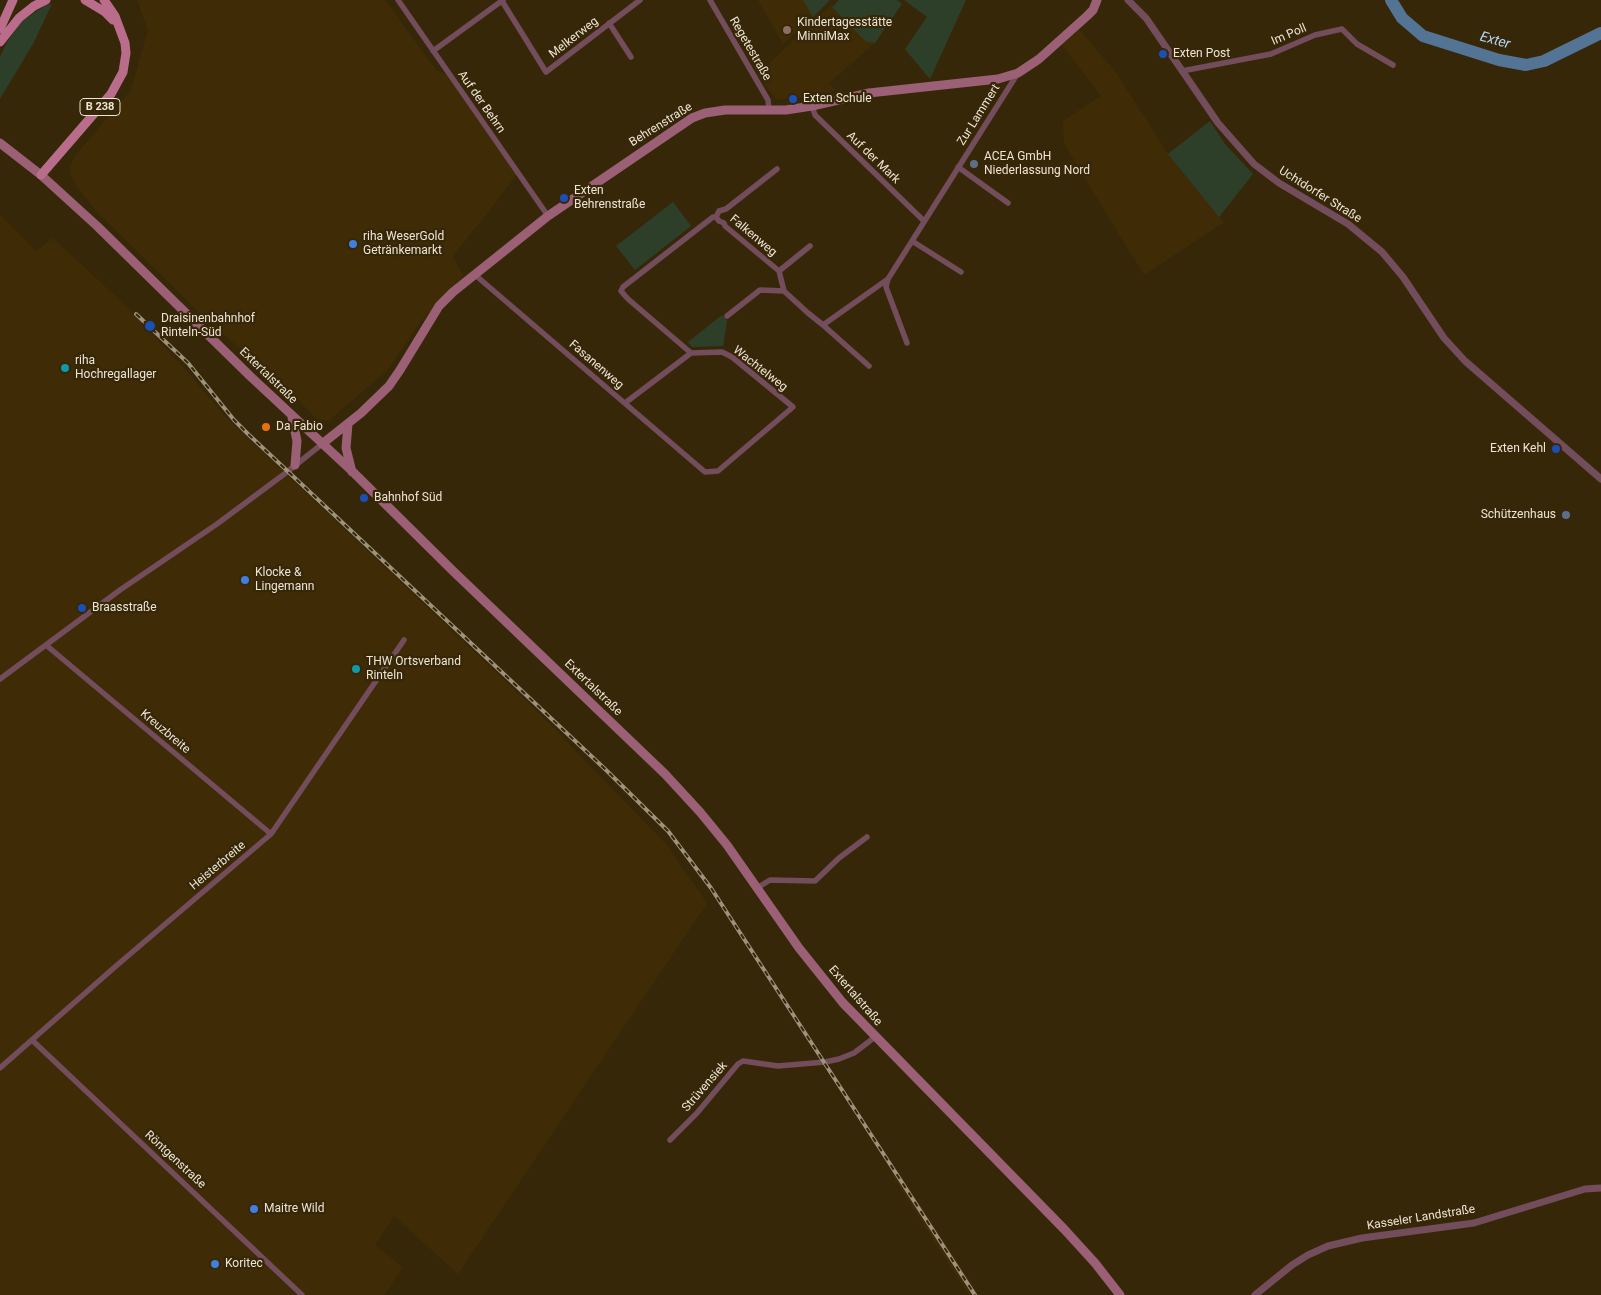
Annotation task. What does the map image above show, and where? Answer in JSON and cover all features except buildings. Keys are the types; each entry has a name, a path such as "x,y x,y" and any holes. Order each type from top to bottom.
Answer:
{"main road":[{"path":"0,29 13,0"},
{"path":"0,42 18,18 46,0"},
{"name":"B 238","path":"85,0 105,12 118,26"},
{"name":"B 238","path":"41,175 110,94 123,72 126,53 125,43 115,16 104,0"},
{"name":"Behrenstraße","path":"322,444 348,424 389,386 439,306 453,292 548,216 692,118 705,113 725,110 786,110 869,93 998,79 1018,73 1039,59 1088,16 1097,0"},
{"name":"Extertalstraße","path":"0,143 41,175 97,226 665,774 705,818 814,968 843,1003 1064,1229 1095,1263 1120,1295"},
{"path":"291,415 297,441 295,465"},
{"path":"348,424 346,448 352,472"}],"street":[{"name":"Auf der Behrn","path":"398,0 548,216"},
{"name":"Melkerweg","path":"503,1 546,72 640,0"},
{"name":"Regetestraße","path":"710,0 768,100 769,109"},
{"name":"Uchtdorfer Straße","path":"1128,0 1146,18 1218,124 1254,164 1279,183 1348,224 1382,252 1403,277 1454,350 1601,479"},
{"path":"433,52 503,1"},
{"name":"Melkerweg","path":"608,23 631,57"},
{"name":"Im Poll","path":"1182,71 1272,54 1315,35 1342,29 1357,44 1393,64"},
{"name":"Zur Lammert","path":"888,279 1018,73"},
{"name":"Auf der Mark","path":"812,106 815,115 924,221"},
{"path":"958,167 1008,203"},
{"name":"Falkenweg","path":"691,353 622,294 621,291 623,287 716,216 719,211 726,209 777,169"},
{"name":"Falkenweg","path":"716,216 719,221 724,223 724,226 779,271 784,291"},
{"path":"912,241 961,272"},
{"name":"Falkenweg","path":"779,271 810,246"},
{"name":"Fasanenweg","path":"474,274 704,472"},
{"path":"823,325 888,279"},
{"path":"888,279 886,287 907,343"},
{"path":"727,316 760,290 784,291 869,366"},
{"name":"Wachtelweg","path":"691,353 722,352 732,357 793,407 718,471 704,472"},
{"path":"625,403 691,353"},
{"path":"0,679 150,569 217,524 322,444"},
{"name":"Heisterbreite","path":"0,1068 271,834 404,640"},
{"name":"Kreuzbreite","path":"46,645 271,834"},
{"path":"757,888 770,880 815,882 838,858 867,837"},
{"name":"Strüvensiek","path":"670,1140 697,1113 738,1064 743,1061 778,1066 825,1062 839,1059 854,1052 875,1037"},
{"name":"Röntgenstraße","path":"33,1041 302,1295"},
{"name":"Kasseler Landstraße","path":"1255,1295 1308,1254 1328,1246 1362,1238 1474,1223 1585,1189 1601,1188"}],"shaded area":[{"path":"137,0 385,0 436,70 447,75 517,175 453,256 463,276 421,321 387,371 328,421 316,419 287,387 264,370 205,318 96,211 70,174 74,157 131,90 148,30"},
{"name":"Kindertagesstätte MinniMax","path":"758,0 803,0 813,17 783,44"},
{"path":"831,5 866,42 875,43 829,83 836,90 818,96 777,100 757,75"},
{"path":"1079,29 1117,74 1168,154 1224,222 1144,275 1064,144 1063,121 1101,96 1062,45"},
{"path":"0,215 36,251 53,238 127,307 186,370 226,417 533,707 666,844 707,903 458,1274 394,1216 375,1245 403,1267 384,1295 0,1295"},
{"path":"898,1171 979,1295 969,1295 892,1175"}],"green space":[{"path":"803,0 830,0 813,17"},
{"path":"839,0 897,0 902,4 875,43 866,42 832,7"},
{"path":"904,0 966,0 930,79 905,49 927,17"},
{"path":"52,4 33,44 0,99 0,57 7,42 21,22 46,5"},
{"path":"1210,121 1225,144 1253,174 1219,217 1168,154"},
{"path":"673,202 691,226 635,270 616,246"},
{"path":"722,315 727,321 723,346 692,347 688,342"}],"waterway":[{"name":"Exter","path":"1391,0 1402,18 1423,36 1499,60 1526,65 1544,61 1601,33"}],"railway":[{"path":"136,314 188,363 234,420 248,434 605,769 668,831 711,888 975,1295"}],"place":[{"name":"Kindertagesstätte MinniMax","path":"787,30"},
{"name":"Exten Post","path":"1163,54"},
{"name":"Exten Schule","path":"793,99"},
{"name":"ACEA GmbH Niederlassung Nord","path":"974,164"},
{"name":"Exten Behrenstraße","path":"564,198"},
{"name":"riha WeserGold Getränkemarkt","path":"353,244"},
{"name":"Draisinenbahnhof Rinteln-Süd","path":"150,326"},
{"name":"riha Hochregallager","path":"65,368"},
{"name":"Da Fabio","path":"266,427"},
{"name":"Exten Kehl","path":"1556,449"},
{"name":"Bahnhof Süd","path":"364,498"},
{"name":"Schützenhaus","path":"1566,515"},
{"name":"Klocke & Lingemann","path":"245,580"},
{"name":"Braasstraße","path":"82,608"},
{"name":"THW Ortsverband Rinteln","path":"356,669"},
{"name":"Maitre Wild","path":"254,1209"},
{"name":"Koritec","path":"215,1264"}]}
